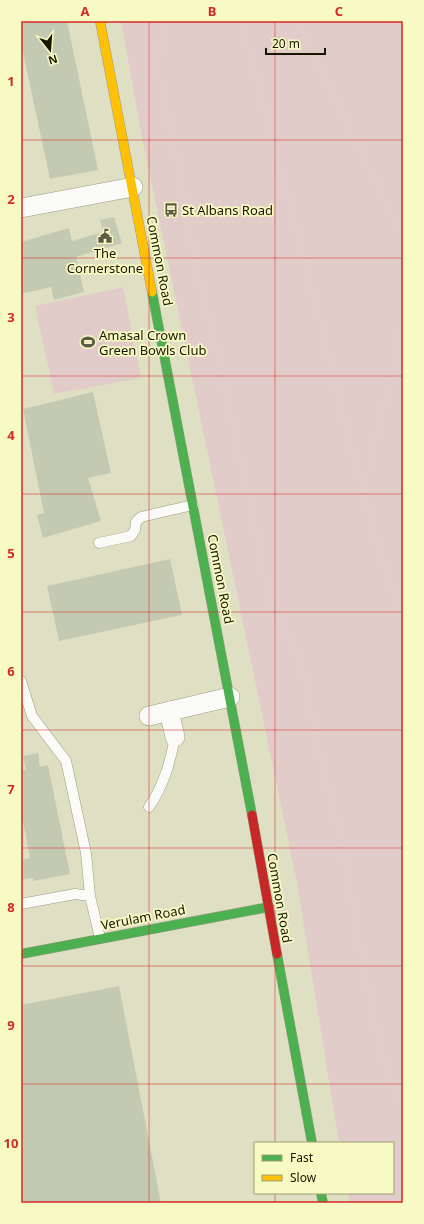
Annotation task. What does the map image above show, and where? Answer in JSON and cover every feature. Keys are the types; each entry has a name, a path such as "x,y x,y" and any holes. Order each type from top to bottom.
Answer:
{"street":[{"name":"Common Road","path":"100,21 230,697 312,1142"},
{"path":"21,208 133,187"},
{"path":"149,716 230,697"},
{"path":"169,711 175,737"},
{"name":"Verulam Road","path":"21,954 269,907"}],"lane":[{"path":"99,543 131,536 135,530 136,522 141,517 193,505"},
{"path":"21,681 32,716 66,761 86,853 90,896 100,938"},
{"path":"150,807 163,783 170,764 175,737"},
{"path":"21,904 75,894 90,896"}],"path":[{"path":"162,21 158,69 201,286 246,485 268,596 300,666 343,855 379,1046 403,1112"},
{"path":"242,21 251,62 312,287 384,567 403,619"},
{"path":"297,21 403,239"},
{"path":"364,492 403,318"}],"shaded area":[{"path":"121,21 403,21 403,1203 349,1203 348,1194 394,1194 394,1142 339,1142 297,883 142,137"},
{"name":"Amasal Crown Green Bowls Club","path":"123,287 141,378 54,394 35,306"}],"building":[{"path":"29,21 67,21 98,170 50,179 21,43 21,23"},
{"path":"114,217 122,243 76,257 84,292 54,300 51,287 21,294 21,242 69,228 72,241 103,232 100,220"},
{"path":"93,392 111,473 88,478 101,521 43,538 37,515 44,513 23,409"},
{"path":"170,559 182,615 59,641 47,586"},
{"path":"38,753 40,767 48,765 70,874 33,881 33,878 21,880 21,860 30,858 21,811 21,770 26,770 23,756"},
{"path":"119,986 161,1203 21,1203 21,1005"}],"traffic: fast":[{"path":"152,292 252,815"},
{"path":"21,954 269,907"},
{"path":"277,954 312,1142"},
{"path":"321,1194 323,1203"}],"traffic: slow":[{"path":"100,21 152,292"}],"traffic: jam":[{"path":"252,815 277,954"}],"place":[{"name":"St Albans Road","path":"171,210"},
{"name":"The Cornerstone","path":"105,236"},
{"name":"Amasal Crown Green Bowls Club","path":"88,342"}]}
